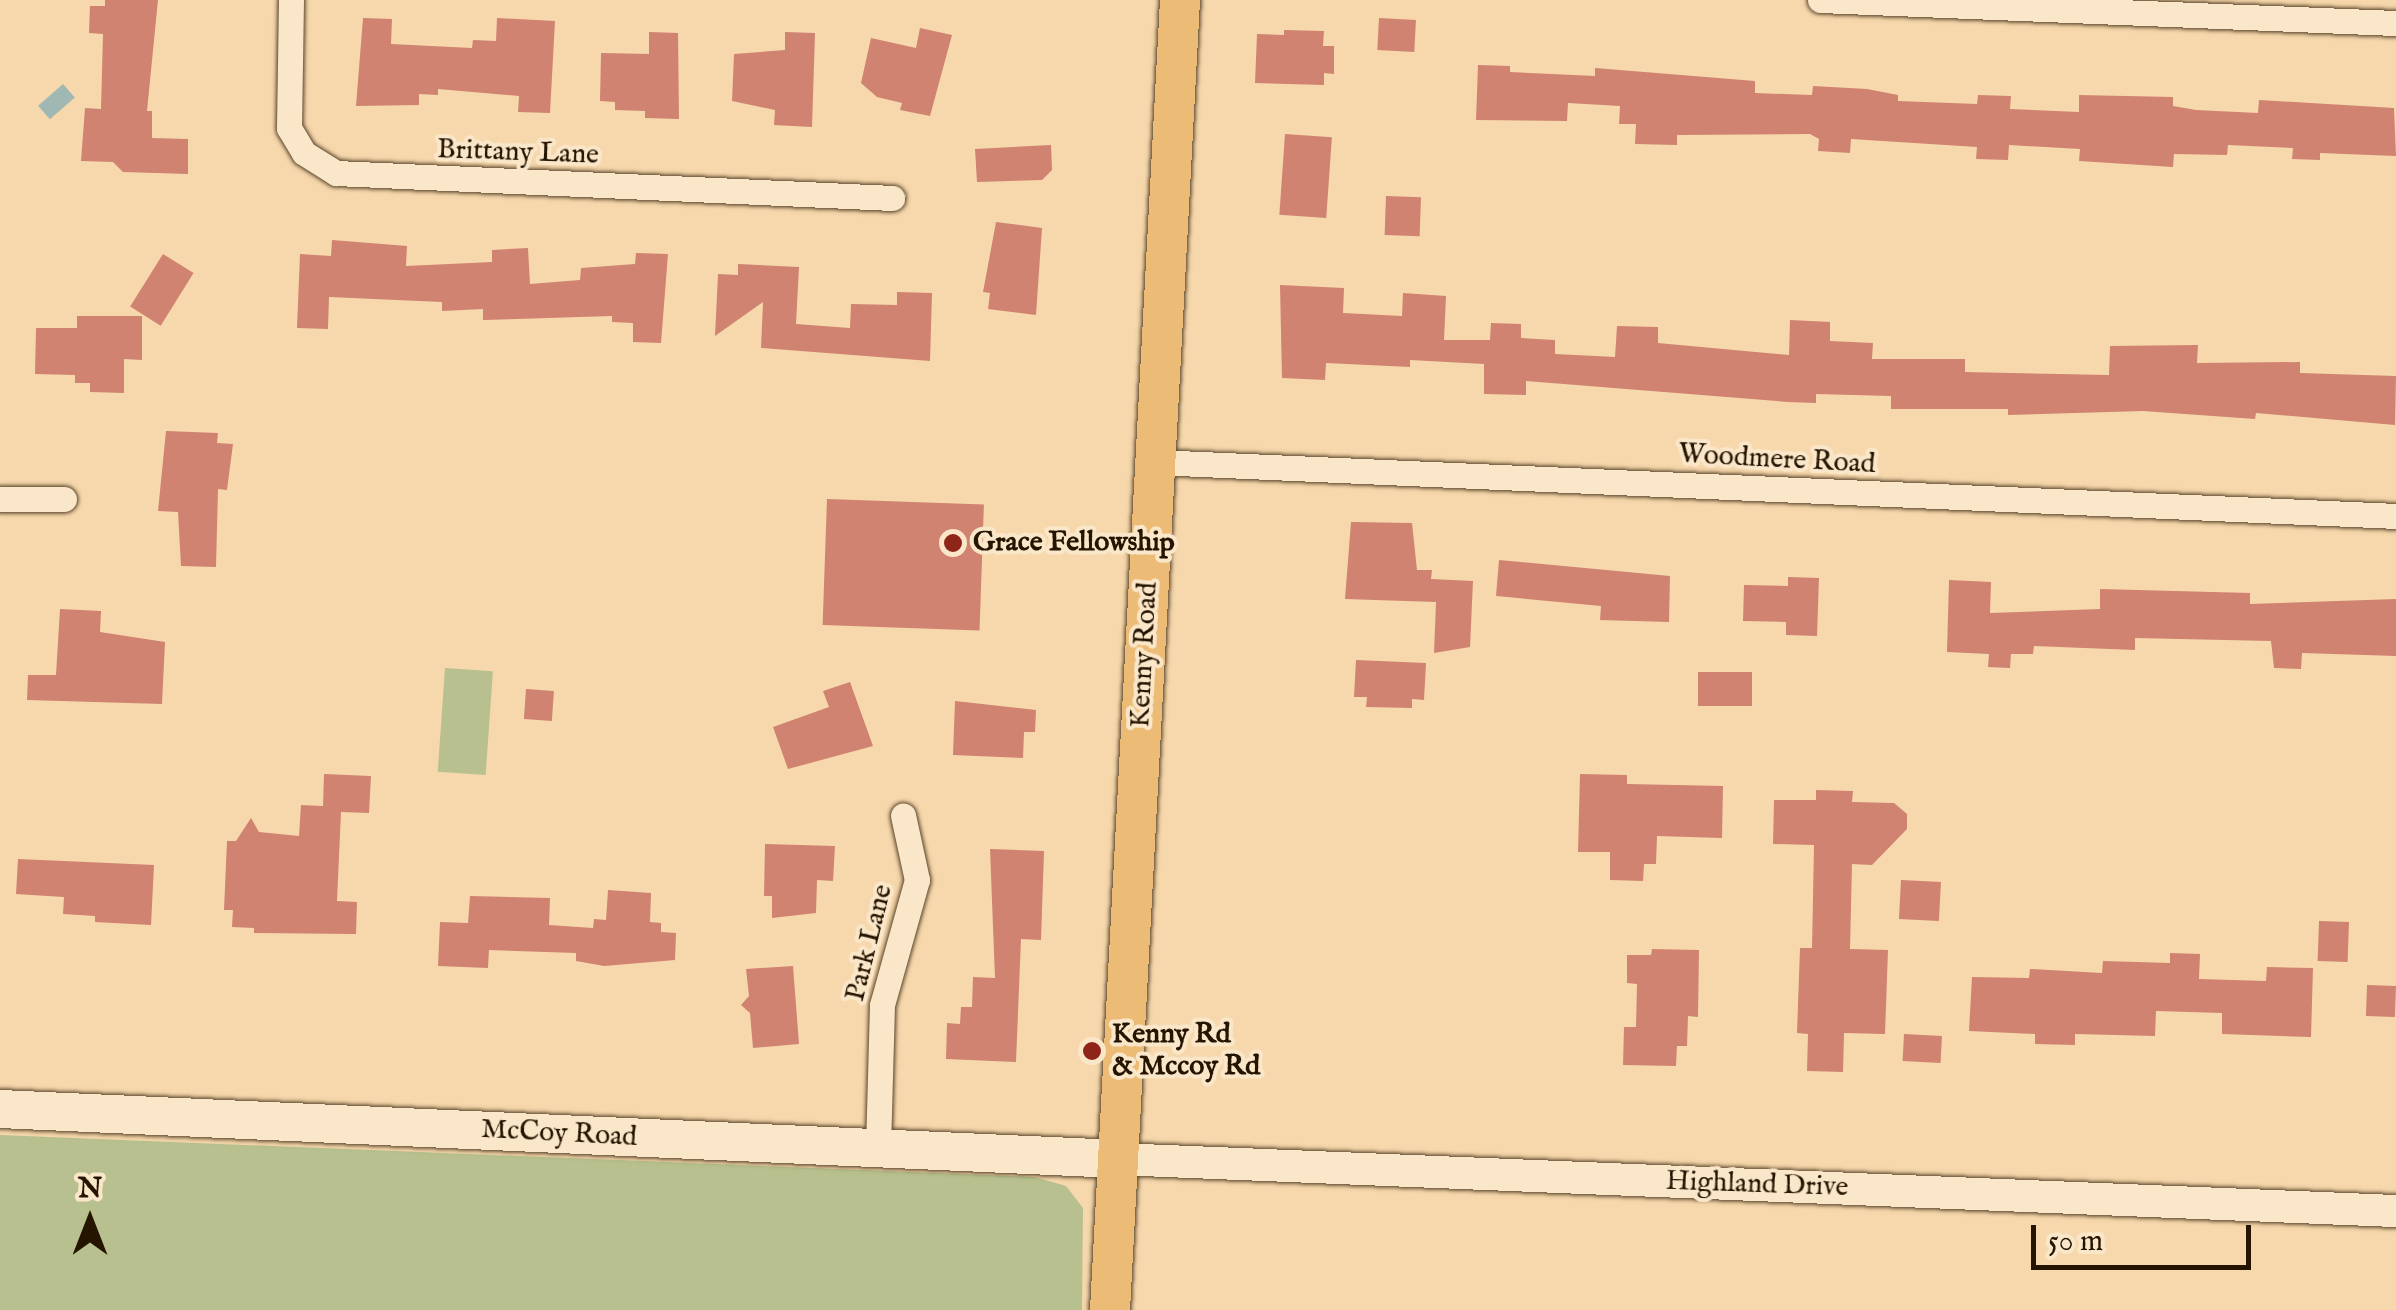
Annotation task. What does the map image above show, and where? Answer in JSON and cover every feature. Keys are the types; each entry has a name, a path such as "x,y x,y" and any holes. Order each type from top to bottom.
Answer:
{"main road":[{"name":"Kenny Road","path":"1110,1310 1180,0"},
{"name":"McCoy Road","path":"0,1109 1118,1158"}],"street":[{"name":"Brittany Lane","path":"291,0 289,128 304,153 336,173 892,198"},
{"path":"1820,0 2396,23"},
{"name":"Woodmere Road","path":"1155,462 2396,516"},
{"path":"0,499 64,500"},
{"name":"Park Lane","path":"878,1148 882,1005 917,880 903,816"},
{"name":"Highland Drive","path":"1118,1158 2396,1211"}],"green space":[{"path":"445,668 493,671 486,775 438,772"},
{"path":"0,1135 1035,1177 1066,1186 1083,1208 1082,1310 0,1310"}],"water":[{"path":"63,84 75,98 50,119 38,106"}],"building":[{"path":"105,0 158,0 147,111 152,111 152,138 188,139 188,174 123,172 113,162 81,161 85,108 101,109 103,34 89,33 90,6 105,6"},
{"path":"363,18 392,19 391,44 472,48 473,40 496,41 497,18 555,21 550,113 518,112 519,96 438,89 438,95 419,94 419,105 356,106"},
{"path":"1379,18 1416,20 1414,52 1377,50"},
{"path":"920,28 952,35 930,116 900,110 902,103 877,97 861,83 871,38 916,48"},
{"path":"1284,30 1324,31 1323,46 1334,46 1334,74 1324,73 1324,85 1255,83 1257,34 1284,35"},
{"path":"649,32 678,33 679,119 645,118 645,111 615,110 615,102 600,101 601,53 649,54"},
{"path":"785,32 815,33 812,127 774,125 775,110 732,101 734,54 785,50"},
{"path":"1478,65 1510,66 1510,72 1595,76 1595,68 1755,81 1755,93 1812,95 1813,86 1867,89 1898,95 1898,101 1977,104 1978,95 2011,96 2010,109 2079,112 2079,95 2173,97 2173,106 2258,113 2259,100 2394,108 2396,156 2320,153 2320,160 2292,159 2293,148 2228,145 2227,155 2174,154 2173,167 2079,161 2080,149 2009,145 2008,160 1976,159 1977,147 1851,139 1850,153 1818,151 1819,139 1810,134 1677,135 1677,145 1635,144 1636,124 1619,124 1620,106 1568,103 1567,121 1476,120"},
{"path":"1285,134 1332,137 1326,218 1279,215"},
{"path":"1051,145 1052,170 1042,180 977,182 975,149"},
{"path":"1386,196 1421,197 1420,236 1385,235"},
{"path":"996,222 1042,228 1036,315 988,309 990,293 983,292"},
{"path":"332,240 407,246 406,266 492,262 492,250 528,248 530,284 580,280 581,268 635,264 636,253 668,254 661,343 633,342 633,323 612,322 612,316 483,320 483,309 442,311 442,302 329,297 328,329 297,328 300,254 331,256"},
{"path":"163,254 194,273 161,326 130,307"},
{"path":"738,264 799,267 796,324 850,328 851,304 897,305 897,292 932,293 930,361 761,348 763,302 715,336 718,274 738,275"},
{"path":"1280,285 1344,288 1343,313 1402,316 1403,293 1446,296 1444,340 1490,340 1491,323 1521,324 1521,338 1555,340 1555,354 1615,357 1617,326 1658,327 1658,343 1789,355 1790,320 1830,322 1830,341 1873,343 1872,359 1965,359 1965,372 2109,375 2110,346 2198,345 2197,363 2300,362 2300,373 2396,376 2395,425 2256,413 2255,419 2143,411 2008,415 2008,409 1891,409 1891,396 1816,394 1816,403 1788,402 1526,381 1526,395 1484,394 1484,364 1410,360 1410,367 1326,363 1325,380 1282,378"},
{"path":"77,316 142,316 142,360 124,359 124,393 90,392 90,383 75,383 75,375 35,374 36,328 77,328"},
{"path":"166,431 218,433 217,443 233,444 227,490 218,489 216,567 181,566 178,512 158,511"},
{"name":"Grace Fellowship","path":"827,499 984,504 980,630 823,625"},
{"path":"1351,522 1412,523 1417,570 1432,570 1431,579 1473,581 1470,647 1434,653 1436,602 1345,599"},
{"path":"1499,560 1670,576 1669,622 1600,620 1601,606 1496,596"},
{"path":"1788,577 1819,578 1817,636 1786,635 1786,622 1743,621 1744,585 1788,586"},
{"path":"1949,580 1991,582 1990,613 2100,609 2100,589 2250,593 2250,604 2396,599 2396,656 2302,653 2301,669 2274,668 2271,641 2135,638 2135,650 2034,646 2033,654 2011,654 2010,668 1988,667 1989,654 1947,652"},
{"path":"60,609 101,611 100,632 165,642 162,704 27,700 28,675 56,675"},
{"path":"1356,660 1426,663 1424,700 1412,699 1412,708 1366,707 1367,697 1354,697"},
{"path":"1698,672 1752,672 1752,706 1698,706"},
{"path":"850,682 873,746 788,769 773,727 829,707 823,691"},
{"path":"526,689 554,691 552,721 524,719"},
{"path":"955,701 1036,710 1035,732 1024,732 1023,758 953,755"},
{"path":"324,774 371,776 369,813 341,812 337,901 357,902 356,934 254,933 254,928 232,927 233,910 224,910 227,841 236,841 251,818 259,832 299,836 301,805 323,806"},
{"path":"1580,774 1627,775 1627,784 1723,786 1722,838 1657,836 1656,864 1644,864 1643,881 1610,880 1610,852 1578,852"},
{"path":"1816,790 1853,791 1852,802 1894,803 1907,814 1907,829 1872,865 1852,864 1850,949 1888,950 1885,1034 1844,1033 1843,1072 1807,1071 1808,1034 1797,1033 1800,948 1812,948 1814,845 1773,844 1774,800 1816,800"},
{"path":"765,844 835,846 833,881 817,880 816,913 772,918 772,896 764,896"},
{"path":"990,849 1044,851 1041,940 1021,939 1016,1062 946,1059 947,1023 960,1024 961,1007 972,1007 973,977 995,978"},
{"path":"18,859 154,865 151,925 95,922 95,916 63,914 64,897 16,894"},
{"path":"1901,880 1941,882 1939,921 1899,919"},
{"path":"608,890 651,893 650,922 661,923 661,932 676,933 675,960 604,966 576,961 576,953 489,950 488,968 438,966 440,922 468,923 470,896 550,898 549,925 593,928 594,919 606,920"},
{"path":"2319,921 2349,922 2348,962 2318,961"},
{"path":"1652,949 1699,950 1698,1017 1688,1016 1687,1046 1677,1046 1676,1066 1623,1065 1624,1027 1636,1027 1637,984 1627,983 1627,955 1651,955"},
{"path":"2170,953 2200,954 2199,979 2266,981 2267,967 2313,968 2311,1037 2222,1034 2222,1013 2156,1011 2155,1036 2075,1034 2075,1045 2035,1044 2035,1034 1969,1031 1972,977 2029,978 2030,969 2102,973 2103,961 2170,963"},
{"path":"793,966 799,1044 753,1048 750,1013 741,1005 749,996 746,969"},
{"path":"2367,985 2396,986 2395,1017 2366,1016"},
{"path":"1904,1034 1942,1036 1941,1063 1903,1061"}],"place":[{"name":"Grace Fellowship","path":"953,543"},
{"name":"Kenny Rd & Mccoy Rd","path":"1092,1051"}]}
